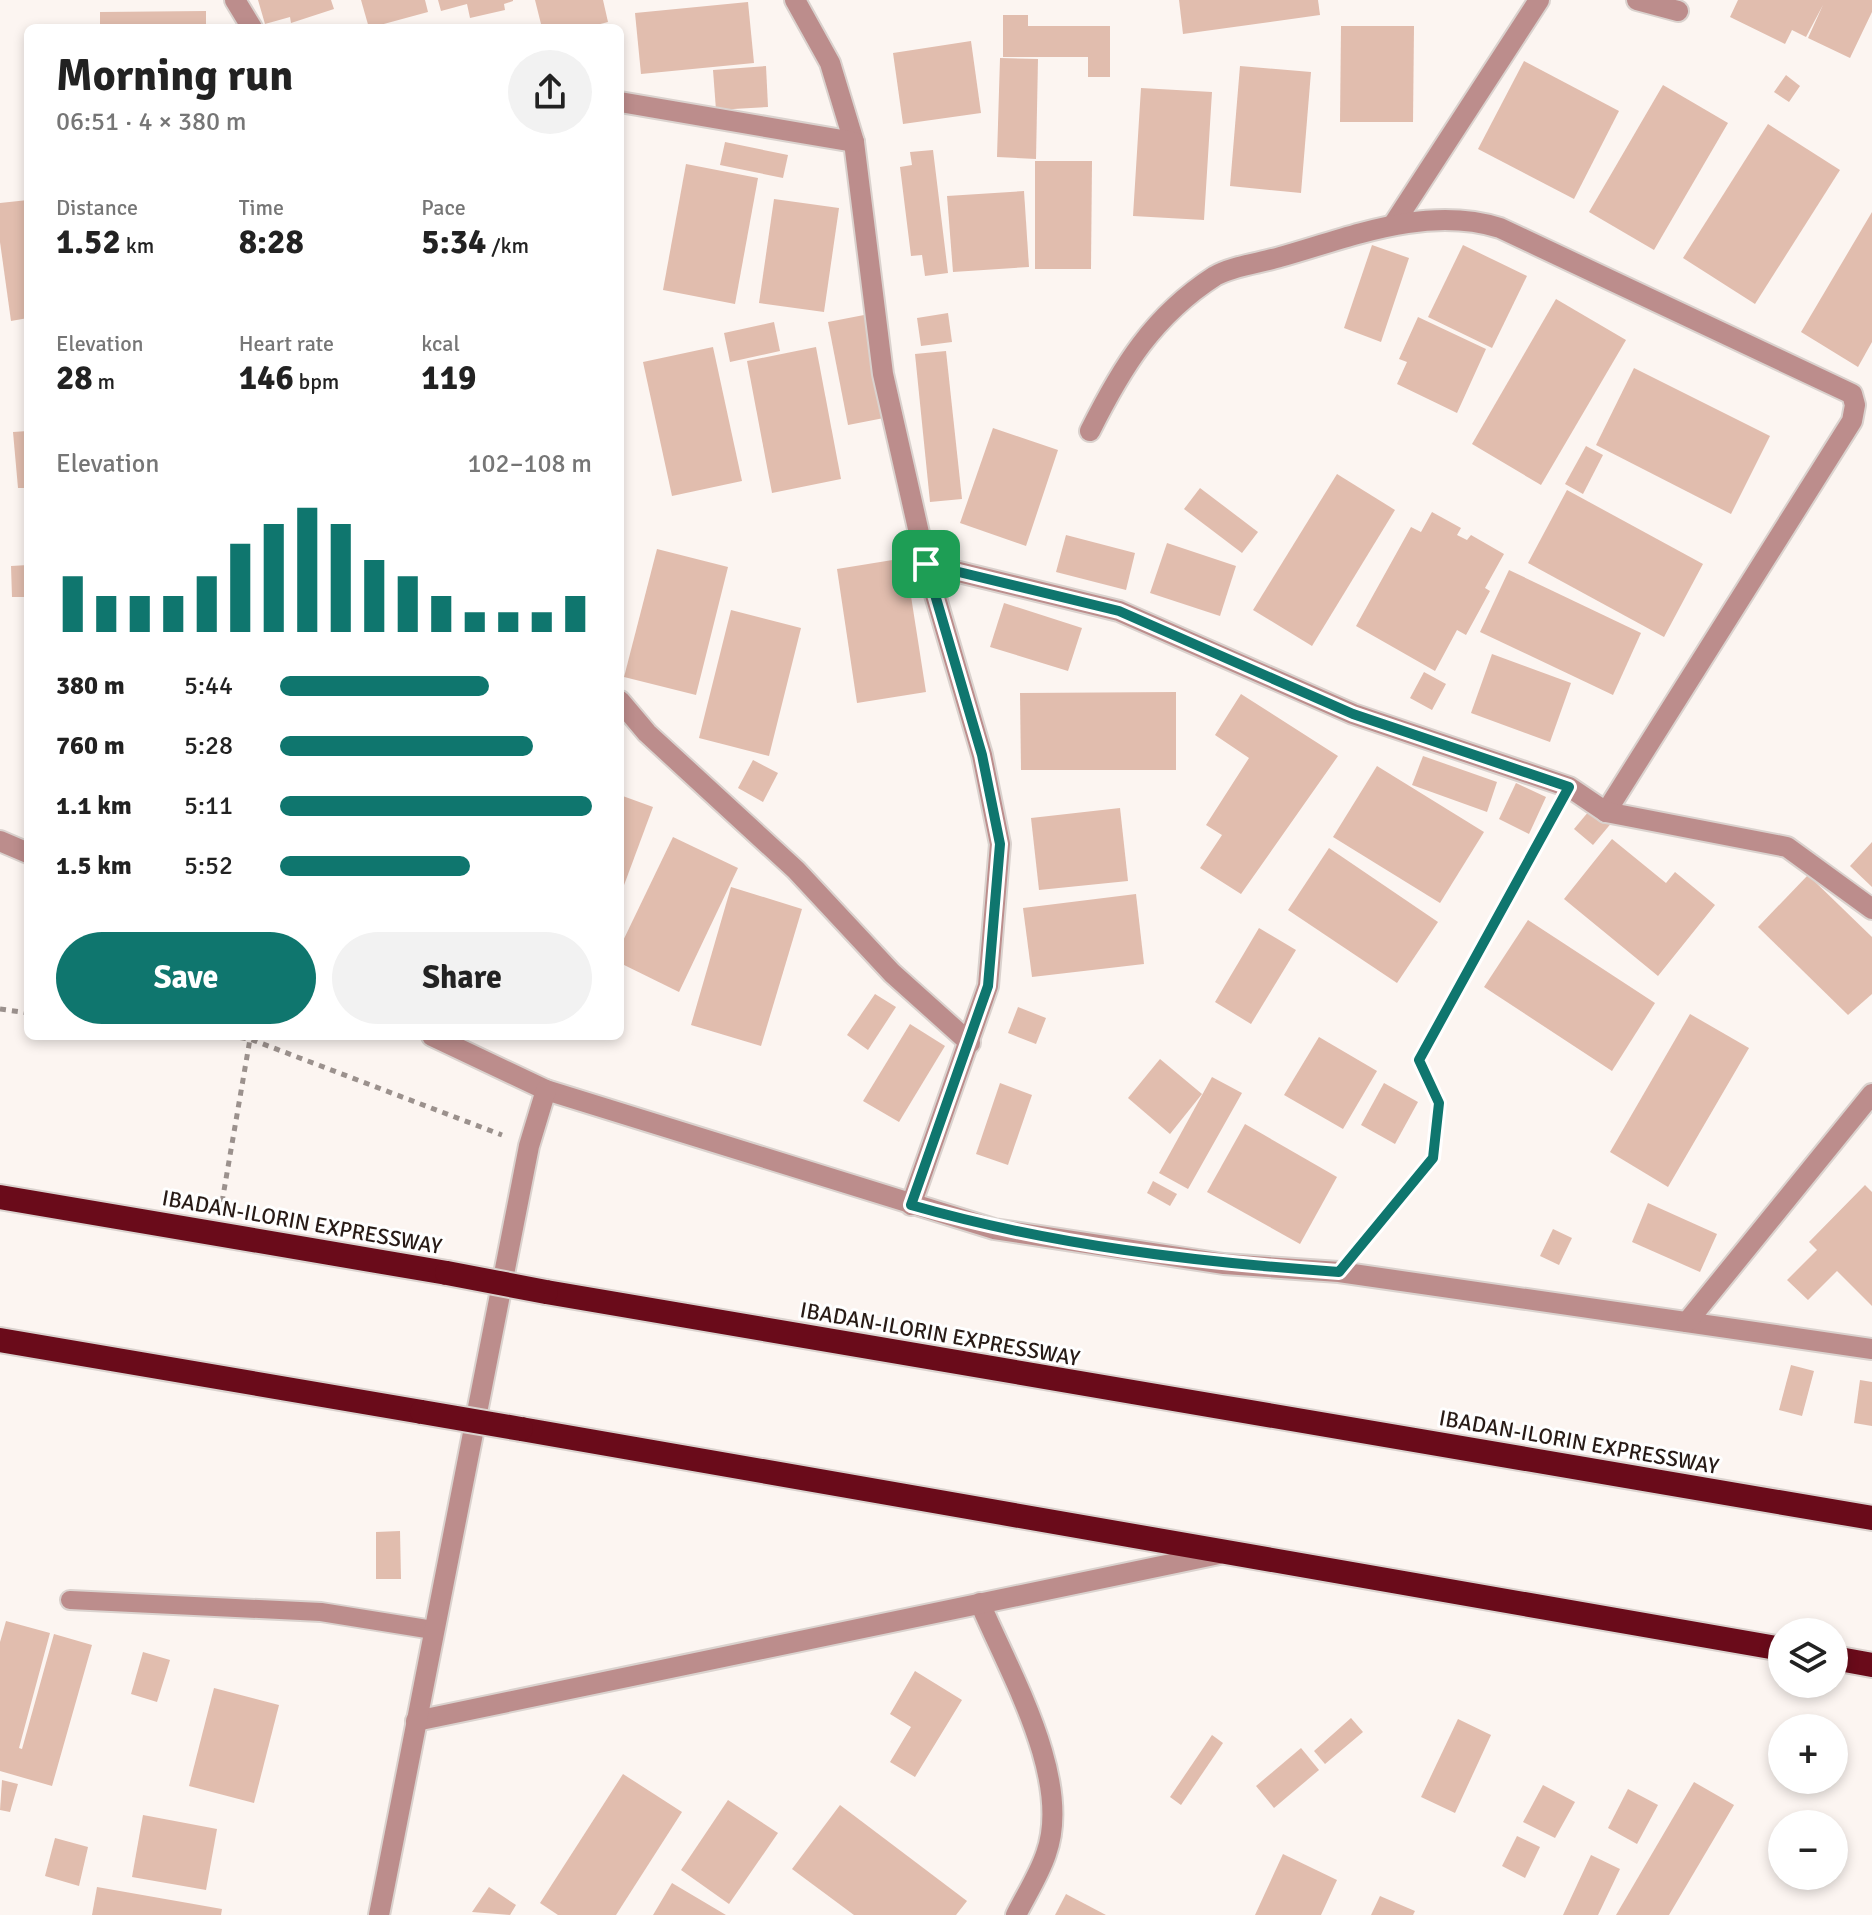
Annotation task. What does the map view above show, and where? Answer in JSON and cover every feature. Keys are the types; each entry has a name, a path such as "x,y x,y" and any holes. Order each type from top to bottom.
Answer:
{"highway":[{"name":"IBADAN-ILORIN EXPRESSWAY","path":"0,1197 1872,1518"},
{"path":"0,1340 1234,1551 1768,1646"},
{"path":"1848,1661 1872,1665"}],"street":[{"path":"235,0 250,24"},
{"path":"795,0 830,63 854,142 883,374 926,564 982,755 1000,844 988,986 911,1205"},
{"path":"1393,225 1539,0"},
{"path":"1637,0 1678,11"},
{"path":"624,103 854,142"},
{"path":"1090,431 1123,367 1161,321 1217,275 1393,225 1445,219 1478,221 1500,228 1852,394 1855,405 1852,421 1606,812"},
{"path":"926,564 1119,611 1353,714 1569,787 1606,812 1787,847 1872,909"},
{"path":"624,706 647,733 796,870 892,973 970,1043"},
{"path":"0,841 24,851"},
{"path":"440,1040 546,1090 994,1229 1224,1264 1339,1272 1872,1349"},
{"path":"384,1913 433,1630 529,1146 546,1090"},
{"path":"1687,1322 1872,1094"},
{"path":"416,1721 1234,1551"},
{"path":"980,1603 1037,1738 1054,1805 1047,1853 1016,1915"}],"lane":[{"path":"70,1600 321,1612 433,1630"}],"path":[{"path":"1339,1272 1433,1158 1439,1103 1419,1060 1569,787"},
{"path":"0,1009 24,1012"},
{"path":"216,1235 250,1040"},
{"path":"253,1040 529,1146"}],"building":[{"path":"258,0 331,0 334,9 291,23 290,17 265,24"},
{"path":"361,0 425,0 428,12 384,24 368,24"},
{"path":"438,0 513,1 504,4 505,10 470,18 467,4 441,11"},
{"path":"535,0 603,0 608,22 600,24 541,24"},
{"path":"1179,0 1318,0 1320,15 1183,34"},
{"path":"1738,0 1872,0 1872,12 1850,58 1808,38 1823,5 1806,37 1792,30 1785,44 1730,17"},
{"path":"748,2 754,63 641,74 635,13"},
{"path":"206,11 206,24 100,24 100,12"},
{"path":"1003,15 1028,15 1028,26 1110,26 1110,77 1088,77 1088,57 1003,57"},
{"path":"1341,26 1414,26 1413,122 1340,122"},
{"path":"971,41 981,113 903,124 893,53"},
{"path":"1000,58 1038,59 1036,159 997,157"},
{"path":"1524,61 1619,111 1574,199 1478,149"},
{"path":"766,66 768,107 716,110 713,70"},
{"path":"1240,66 1311,72 1301,193 1230,186"},
{"path":"1786,75 1800,86 1789,102 1774,92"},
{"path":"1663,85 1728,123 1654,250 1589,212"},
{"path":"1141,88 1212,92 1204,220 1133,216"},
{"path":"1768,124 1840,170 1755,304 1683,258"},
{"path":"725,142 788,155 783,178 720,165"},
{"path":"933,150 948,273 925,276 922,255 911,256 900,167 912,165 910,152"},
{"path":"1035,161 1092,161 1091,269 1035,269"},
{"path":"686,164 758,178 735,304 663,290"},
{"path":"1024,191 1029,267 953,272 947,196"},
{"path":"774,199 839,208 824,312 759,303"},
{"path":"24,200 24,319 11,321 0,242 0,203"},
{"path":"1872,212 1872,342 1858,367 1801,332"},
{"path":"1372,245 1409,258 1381,342 1344,328"},
{"path":"1463,245 1527,276 1492,348 1428,317"},
{"path":"1556,299 1626,340 1541,485 1472,444"},
{"path":"948,313 952,342 921,346 917,318"},
{"path":"864,315 884,418 848,425 828,322"},
{"path":"1418,317 1486,349 1457,413 1397,384 1407,362 1399,359"},
{"path":"774,322 780,351 730,362 724,333"},
{"path":"713,347 742,481 672,496 643,362"},
{"path":"816,347 841,479 772,493 747,361"},
{"path":"946,351 962,499 930,502 915,354"},
{"path":"1634,368 1770,436 1731,514 1596,445"},
{"path":"993,428 1058,450 1026,546 960,523"},
{"path":"24,431 24,488 18,488 13,432"},
{"path":"1586,446 1603,455 1583,494 1565,484"},
{"path":"1337,474 1395,510 1312,646 1253,610"},
{"path":"1200,488 1258,532 1242,553 1184,509"},
{"path":"1567,490 1703,564 1664,637 1528,563"},
{"path":"1432,512 1461,528 1457,535 1467,540 1471,535 1504,554 1485,588 1490,591 1466,635 1457,630 1435,671 1356,626 1411,527 1421,532"},
{"path":"1066,535 1135,553 1126,590 1056,572"},
{"path":"1167,543 1236,566 1220,616 1150,593"},
{"path":"657,549 728,567 696,695 624,677"},
{"path":"905,558 926,692 857,703 837,569"},
{"path":"24,565 24,597 12,597 11,566"},
{"path":"1509,570 1641,633 1613,695 1480,632"},
{"path":"1004,603 1082,628 1068,671 990,647"},
{"path":"731,610 801,628 769,756 699,738"},
{"path":"1492,654 1571,683 1550,742 1471,713"},
{"path":"1424,672 1446,684 1432,710 1410,698"},
{"path":"1176,692 1176,770 1021,770 1020,693"},
{"path":"1241,694 1338,756 1241,894 1200,868 1222,835 1206,825 1249,758 1215,735"},
{"path":"1423,756 1497,782 1487,812 1412,785"},
{"path":"753,760 778,773 763,802 738,788"},
{"path":"1377,766 1484,832 1440,903 1333,837"},
{"path":"1516,783 1546,797 1529,834 1499,819"},
{"path":"624,796 653,807 624,885"},
{"path":"1594,805 1613,821 1593,845 1574,829"},
{"path":"1120,808 1128,881 1039,890 1031,818"},
{"path":"673,837 738,868 679,992 624,965 624,939"},
{"path":"1612,839 1666,883 1675,872 1715,905 1658,976 1564,899"},
{"path":"1872,842 1872,887 1850,866"},
{"path":"1329,848 1438,922 1397,983 1288,910"},
{"path":"1808,875 1872,937 1872,994 1848,1015 1758,927"},
{"path":"731,887 802,909 761,1046 691,1025"},
{"path":"1136,894 1144,964 1032,977 1023,908"},
{"path":"1528,920 1655,1003 1612,1071 1484,987"},
{"path":"1259,928 1296,950 1251,1024 1215,1002"},
{"path":"875,994 896,1007 868,1050 847,1035"},
{"path":"1018,1007 1046,1018 1036,1044 1008,1033"},
{"path":"1690,1014 1749,1048 1668,1187 1610,1152"},
{"path":"910,1024 945,1046 899,1122 863,1101"},
{"path":"1319,1037 1377,1071 1343,1129 1284,1095"},
{"path":"1160,1059 1202,1094 1170,1134 1128,1098"},
{"path":"1212,1077 1242,1093 1188,1189 1159,1173"},
{"path":"1000,1083 1032,1095 1008,1165 976,1154"},
{"path":"1384,1083 1418,1102 1395,1144 1361,1125"},
{"path":"1245,1124 1337,1177 1300,1244 1207,1192"},
{"path":"1153,1181 1177,1194 1170,1206 1147,1193"},
{"path":"1865,1185 1872,1192 1872,1306 1837,1271 1808,1300 1787,1280 1817,1250 1809,1242"},
{"path":"1648,1203 1717,1234 1700,1272 1632,1242"},
{"path":"1553,1229 1572,1238 1559,1265 1540,1256"},
{"path":"1791,1365 1814,1371 1802,1416 1779,1410"},
{"path":"1860,1380 1872,1382 1872,1426 1854,1423"},
{"path":"400,1531 401,1579 376,1579 376,1532"},
{"path":"6,1621 50,1633 19,1748 22,1749 54,1634 92,1645 52,1786 0,1771 0,1642"},
{"path":"143,1652 170,1660 157,1702 131,1694"},
{"path":"915,1671 962,1700 915,1777 890,1762 911,1727 890,1714"},
{"path":"214,1688 279,1705 254,1803 189,1786"},
{"path":"1351,1718 1363,1732 1325,1764 1314,1751"},
{"path":"1458,1719 1491,1735 1455,1813 1421,1797"},
{"path":"1212,1735 1223,1743 1181,1805 1170,1797"},
{"path":"1301,1748 1319,1770 1274,1808 1256,1786"},
{"path":"623,1774 682,1812 616,1915 558,1915 540,1903"},
{"path":"2,1780 18,1784 10,1812 0,1810"},
{"path":"1694,1782 1734,1805 1669,1915 1616,1915"},
{"path":"1543,1785 1575,1802 1555,1838 1523,1822"},
{"path":"1628,1789 1658,1805 1637,1844 1608,1828"},
{"path":"728,1800 778,1833 729,1904 681,1870"},
{"path":"840,1805 967,1901 956,1915 854,1915 792,1869"},
{"path":"143,1815 217,1829 206,1890 132,1877"},
{"path":"1517,1836 1540,1847 1525,1878 1502,1866"},
{"path":"55,1838 88,1847 79,1886 45,1876"},
{"path":"1283,1854 1337,1880 1321,1915 1255,1915"},
{"path":"1591,1855 1620,1869 1598,1915 1563,1915"},
{"path":"672,1883 726,1915 653,1915"},
{"path":"97,1887 222,1909 221,1915 92,1915"},
{"path":"489,1887 516,1905 510,1915 472,1912"},
{"path":"1066,1894 1106,1915 1055,1915"},
{"path":"1380,1896 1415,1911 1413,1915 1371,1915"}],"route":[{"path":"926,564 1119,611 1353,714 1569,787 1419,1060 1439,1103 1433,1158 1339,1272 1224,1264 994,1229 911,1205 988,986 1000,844 982,755 926,564"}]}
